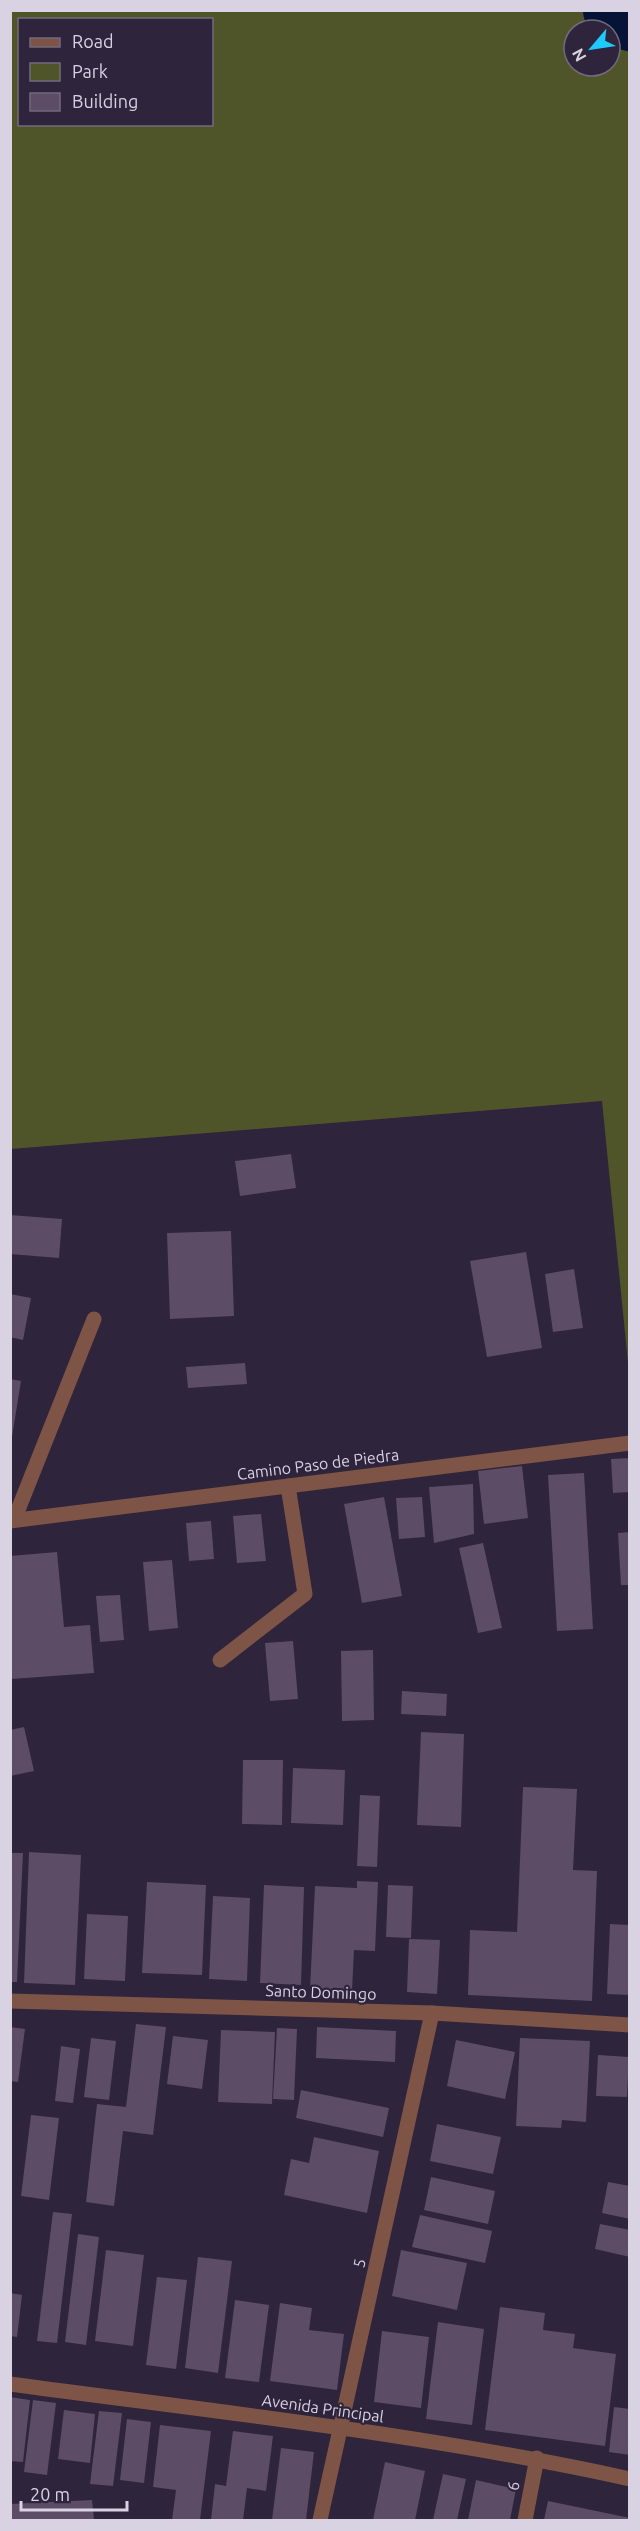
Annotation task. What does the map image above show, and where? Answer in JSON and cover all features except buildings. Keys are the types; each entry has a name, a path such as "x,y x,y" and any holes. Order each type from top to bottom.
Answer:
{"street":[{"path":"12,1520 94,1319"},
{"name":"Camino Paso de Piedra","path":"12,1520 630,1443"},
{"path":"220,1660 304,1594 288,1486"},
{"name":"Santo Domingo","path":"10,2001 432,2013 630,2025"},
{"name":"5","path":"320,2520 432,2013"},
{"name":"Avenida Principal","path":"10,2384 342,2428 537,2458 630,2479"},
{"name":"6","path":"525,2520 537,2458"}],"green space":[{"path":"11,10 629,11 629,1373 602,1101 11,1149"}],"waterway":[{"path":"615,10 630,19"}]}
